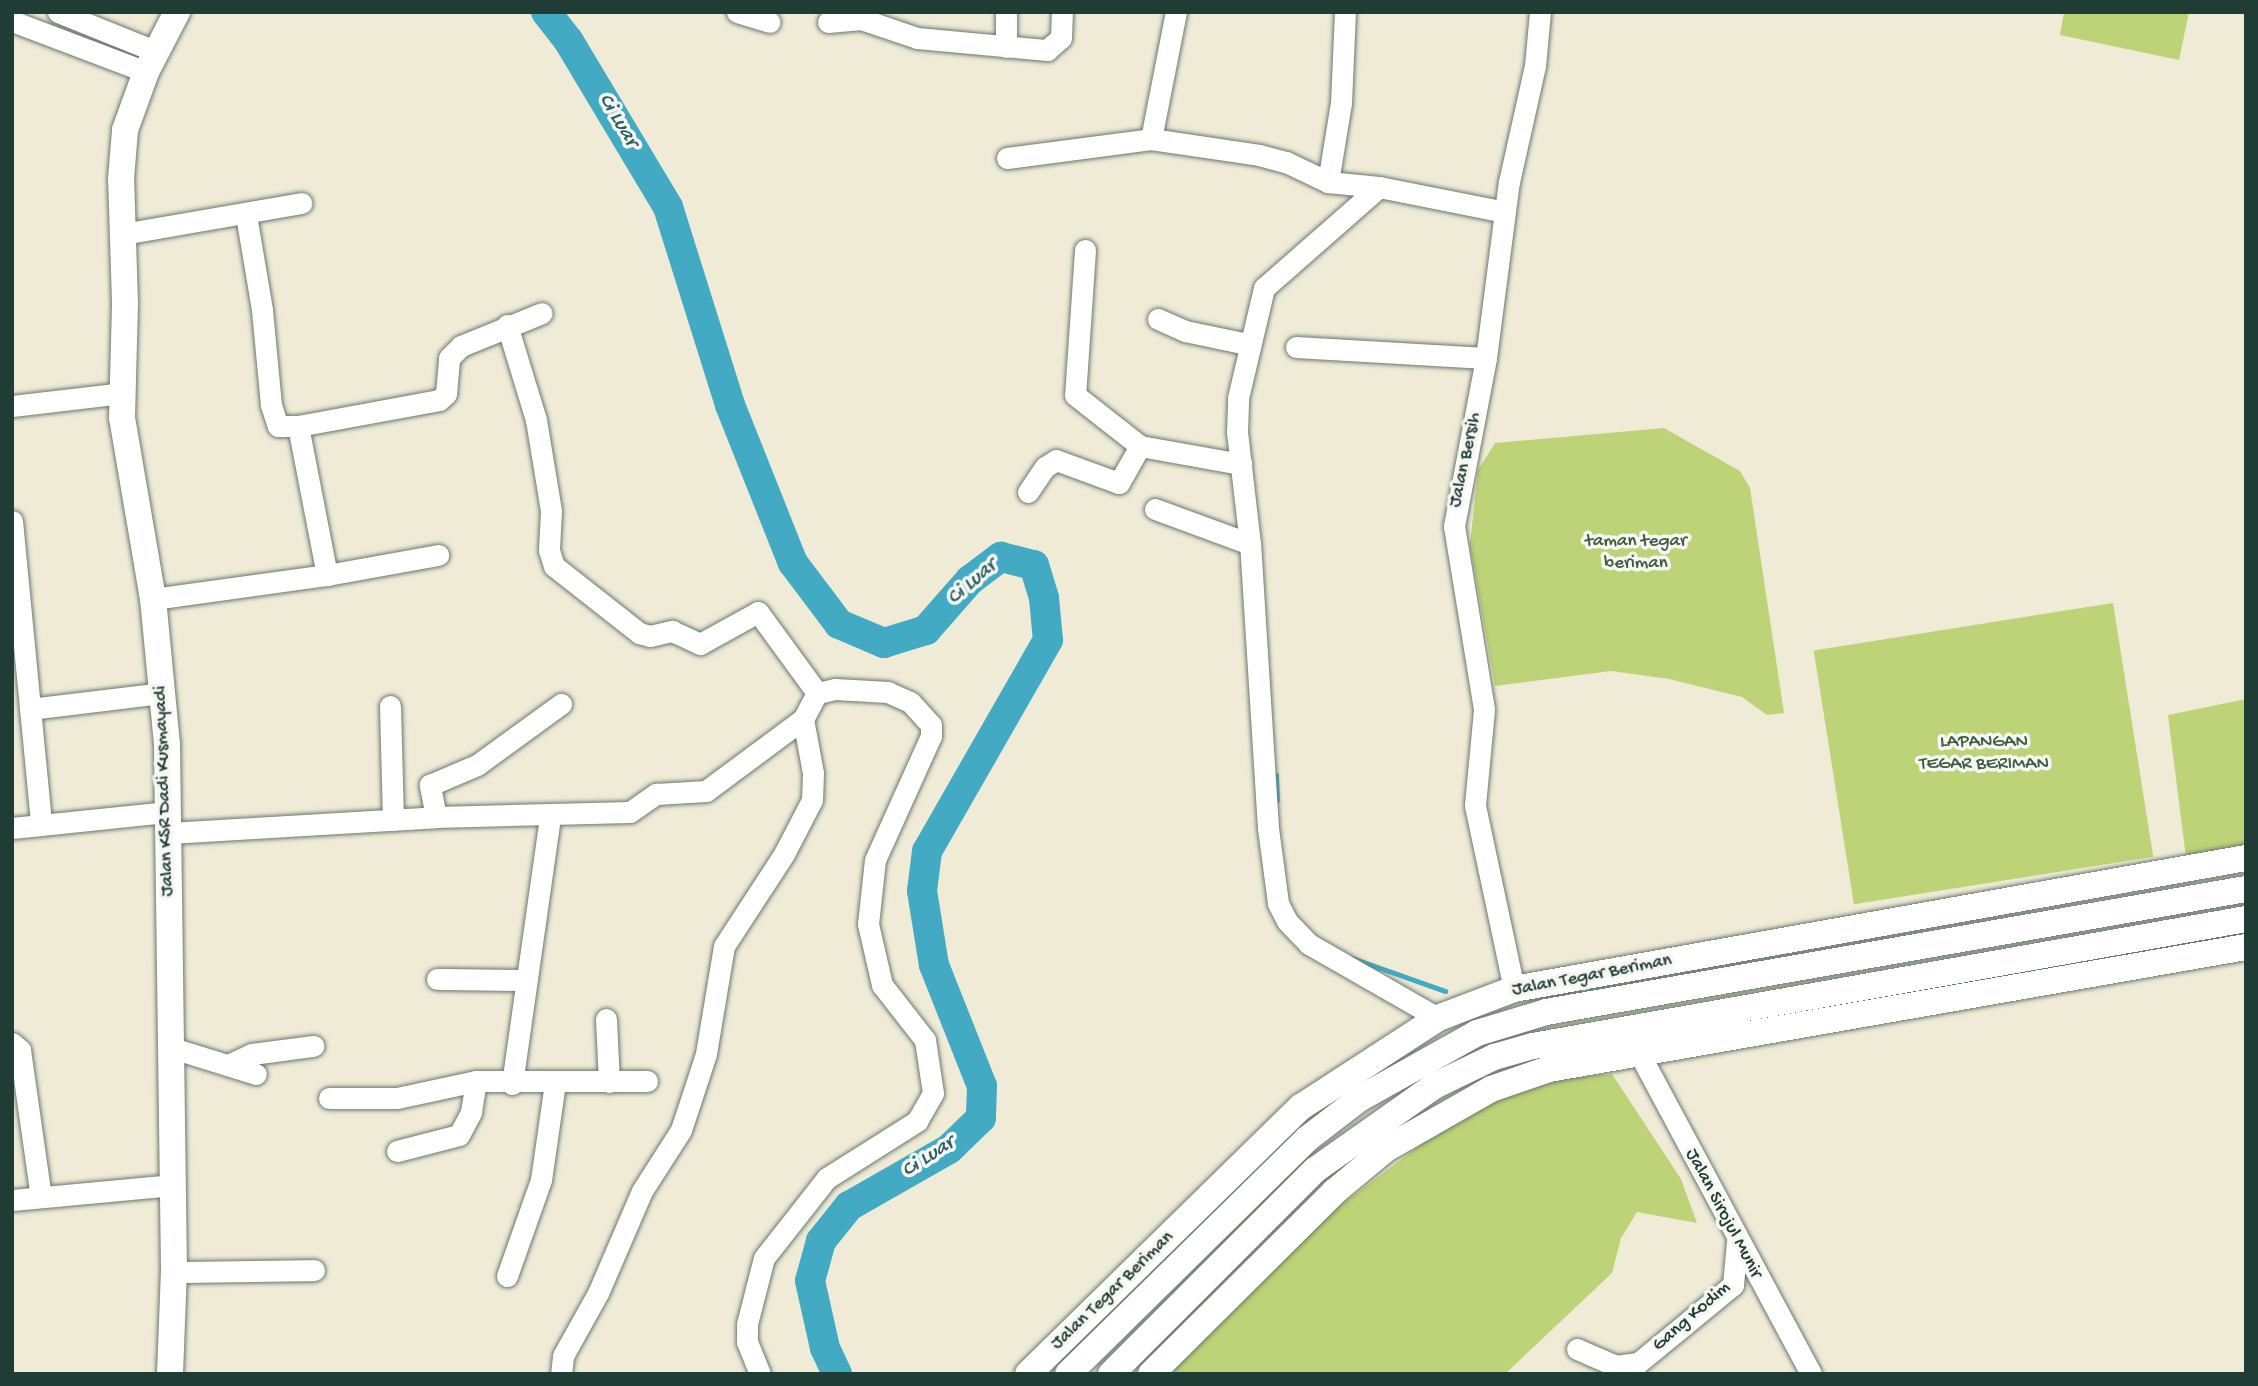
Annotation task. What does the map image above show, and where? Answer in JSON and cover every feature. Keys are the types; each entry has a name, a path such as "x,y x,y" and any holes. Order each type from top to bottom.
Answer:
{"main road":[{"name":"Jalan KSR Dadi Kusmayadi","path":"170,1374 174,1272 168,822 163,693 153,599 126,461 122,393 122,234 125,130 151,62 177,12"},
{"name":"Jalan Tegar Beriman","path":"1028,1374 1301,1107 1438,1018 1514,989 2246,858"},
{"name":"Jalan Tegar Beriman","path":"1068,1374 1275,1167 1359,1099 1421,1061 1511,1021 2246,889"},
{"path":"1111,1374 1342,1148 1434,1086 1494,1057 1532,1046 2246,919"},
{"path":"1151,1374 1334,1192 1386,1149 1440,1115 1491,1088 1549,1069 2246,947"},
{"path":"1179,1264 1182,1224"},
{"path":"1235,1250 1245,1282"}],"street":[{"path":"58,12 95,18 151,62"},
{"path":"739,12 770,22"},
{"path":"1006,12 1006,47"},
{"path":"828,22 860,19 917,38 1047,50 1057,46 1062,12"},
{"path":"1151,139 1176,12"},
{"path":"1328,182 1341,103 1345,12"},
{"name":"Jalan Bersih","path":"1514,989 1475,805 1484,709 1454,526 1486,358 1505,212 1535,66 1540,12"},
{"path":"12,21 151,62"},
{"path":"1007,158 1151,139 1259,155 1286,162 1328,182 1387,189 1505,212"},
{"path":"1387,189 1264,288 1247,344 1238,398 1241,464 1250,544 1268,828 1279,904 1287,921 1309,944 1438,1018"},
{"path":"122,234 301,204"},
{"path":"246,215 262,310 271,405 278,426 298,426 439,400 446,394 449,358 461,346 542,313"},
{"path":"1085,250 1075,395 1140,446 1241,464"},
{"path":"1158,319 1185,331 1247,344"},
{"path":"507,325 536,419 551,511 549,550 554,566 639,633 650,636 672,631 700,644 758,612 817,693"},
{"path":"1296,347 1486,358"},
{"path":"12,406 122,393"},
{"path":"298,426 327,575"},
{"path":"1028,492 1045,467 1056,460 1118,483 1140,446"},
{"path":"1155,509 1250,544"},
{"path":"12,521 41,824"},
{"path":"153,599 327,575 438,555"},
{"path":"12,828 41,824 393,820 630,812 656,794 706,791 803,719 817,693 835,689 888,692 910,702 931,726 931,736 875,860 868,924 882,985 925,1040 933,1093 917,1121 827,1178 764,1258 747,1324 747,1342 760,1374"},
{"path":"30,709 163,693"},
{"path":"436,817 430,785 477,765 561,704"},
{"path":"390,706 393,820"},
{"path":"561,1374 563,1356 598,1293 642,1191 681,1130 706,1054 723,946 784,854 812,800 813,773 803,719"},
{"path":"512,1084 550,816"},
{"path":"437,979 525,980"},
{"path":"606,1019 608,1082"},
{"path":"12,1043 20,1050 41,1196"},
{"path":"228,1065 252,1054 313,1046"},
{"path":"169,1047 256,1074"},
{"name":"Jalan Sirojul Munir","path":"1639,1054 1737,1242 1811,1374"},
{"path":"397,1151 459,1135 471,1112 476,1081"},
{"path":"329,1098 397,1098 476,1081 512,1084 647,1081"},
{"path":"507,1276 541,1180 555,1083"},
{"path":"12,1200 173,1185"},
{"name":"Gang Kodim","path":"1577,1349 1616,1366 1639,1363 1733,1285 1737,1242"},
{"path":"174,1272 314,1270"}],"green space":[{"path":"2064,12 2189,12 2179,60 2060,35"},
{"name":"taman tegar beriman","path":"1664,428 1740,471 1750,488 1784,713 1767,715 1742,697 1669,679 1611,671 1495,686 1470,545 1478,470 1495,443"},
{"name":"LAPANGAN TEGAR BERIMAN","path":"2113,603 2153,857 1854,904 1814,650"},
{"path":"2246,699 2246,847 2186,858 2168,715"},
{"path":"1612,1074 1681,1179 1697,1223 1637,1212 1621,1238 1612,1273 1505,1374 1170,1374 1329,1214 1455,1119 1540,1081"}],"waterway":[{"name":"Ci Luar","path":"546,12 568,40 668,207 730,405 793,563 839,624 884,643 926,630 970,580 1001,557 1034,565 1044,598 1048,640 927,851 922,891 934,965 982,1086 981,1118 949,1149 849,1206 821,1241 810,1281 825,1348 837,1374"},
{"path":"1276,775 1277,800"},
{"path":"1352,958 1445,991"}]}
